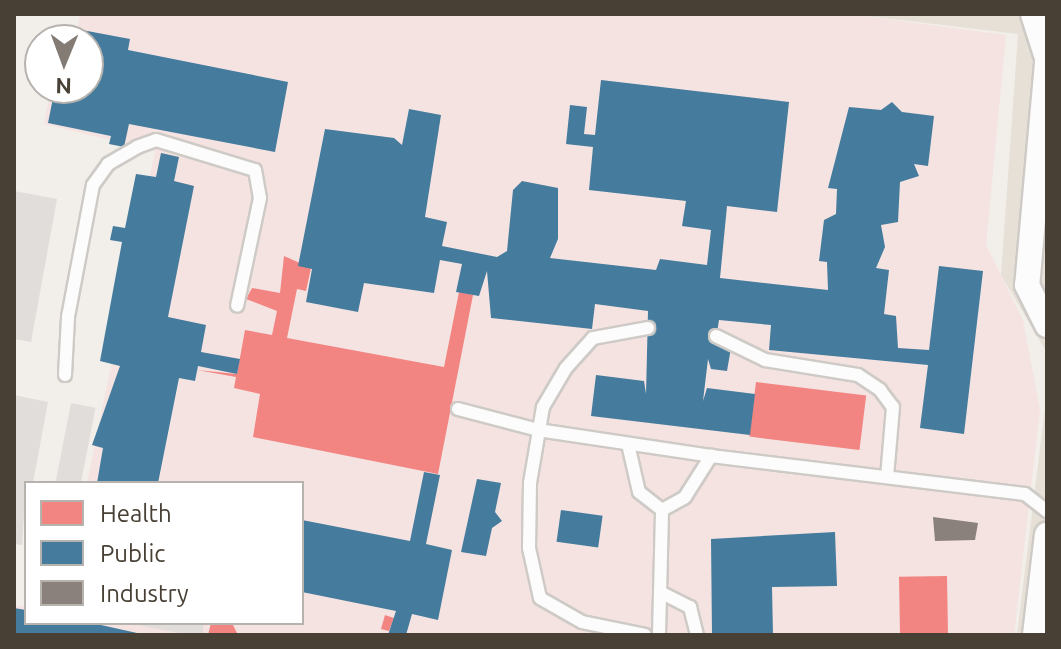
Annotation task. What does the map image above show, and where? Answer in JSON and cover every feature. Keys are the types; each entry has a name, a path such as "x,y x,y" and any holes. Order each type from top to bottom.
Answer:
{"street":[{"path":"1033,14 1047,60 1027,285 1047,325"},
{"path":"1039,14 1047,15"},
{"path":"1035,635 1047,535"}],"lane":[{"path":"65,375 68,317 93,185 108,164 137,147 156,140 255,170 260,198 237,306"},
{"path":"645,635 582,622 540,598 529,548 538,430 566,368 593,338 648,328"},
{"path":"716,336 765,360 858,375 880,390 893,407 887,477"},
{"path":"458,409 538,430 628,444 1025,494 1047,511"},
{"path":"628,444 639,492 662,510"},
{"path":"662,510 685,497 711,456"},
{"path":"659,635 662,510"},
{"path":"660,592 690,607 697,635"}],"shaded area":[{"path":"80,14 849,14 1006,35 986,245 1023,320 1040,410 1014,635 14,635 14,605 24,607 24,625 304,625 304,481 87,481 155,151 44,124 48,104 104,104 104,24 78,24"},
{"path":"850,14 1047,14 1047,353 1001,275 1018,34"},
{"path":"14,191 57,199 31,342 14,339"},
{"path":"1047,392 1047,635 1017,635"},
{"path":"14,395 48,402 33,481 24,481 22,545 14,544"},
{"path":"71,403 96,408 81,481 56,481"},
{"path":"138,625 204,625 202,635"}],"building: Health":[{"path":"284,256 311,268 306,291 297,289 287,338 444,367 459,292 473,295 438,474 253,437 260,394 234,388 236,377 197,370 237,374 245,330 272,335 277,311 246,299 252,288 280,293"},
{"path":"756,382 866,396 859,450 749,437"},
{"path":"947,576 948,635 900,635 899,577"},
{"path":"385,615 394,618 389,631 381,629"},
{"path":"210,625 233,625 238,635 208,635"}],"building: Public":[{"path":"104,34 130,39 128,50 288,82 275,152 129,124 124,147 109,144 111,136 48,123 52,104 104,104"},
{"path":"601,80 789,102 777,212 727,206 720,278 828,290 827,262 819,261 824,220 836,214 837,189 828,188 849,107 881,110 892,102 902,112 934,116 928,166 914,164 919,176 900,182 898,222 881,225 885,247 876,268 889,270 884,314 896,316 898,348 929,350 939,266 983,271 964,434 920,428 928,365 769,350 771,325 719,320 715,345 731,348 727,371 711,369 708,359 703,401 707,388 755,394 750,435 591,416 596,375 644,381 646,394 648,311 595,304 592,329 491,318 487,271 479,296 456,292 462,264 440,260 434,293 364,283 358,312 306,302 312,269 298,266 325,129 394,138 402,145 409,109 441,115 425,217 447,222 442,246 497,257 507,251 513,190 522,181 558,188 558,239 550,258 656,270 660,259 707,265 711,230 682,226 686,201 589,190 593,147 566,144 570,105 587,107 584,134 595,135"},
{"path":"161,153 179,157 174,181 194,186 168,317 206,325 201,352 240,359 237,374 198,366 195,381 179,378 158,481 97,481 103,448 92,445 120,366 100,361 122,242 110,240 113,226 125,228 136,174 156,177"},
{"path":"424,472 440,475 426,544 452,550 438,620 412,614 406,635 388,635 396,611 304,592 304,520 410,541"},
{"path":"477,479 501,483 495,512 502,521 492,528 486,556 461,552"},
{"path":"561,510 603,516 598,548 557,542"},
{"path":"835,532 837,586 772,587 773,635 712,635 711,539"},
{"path":"14,608 24,610 24,625 101,625 146,635 14,635"}],"building: Industry":[{"path":"933,517 978,523 975,540 935,541"}]}
